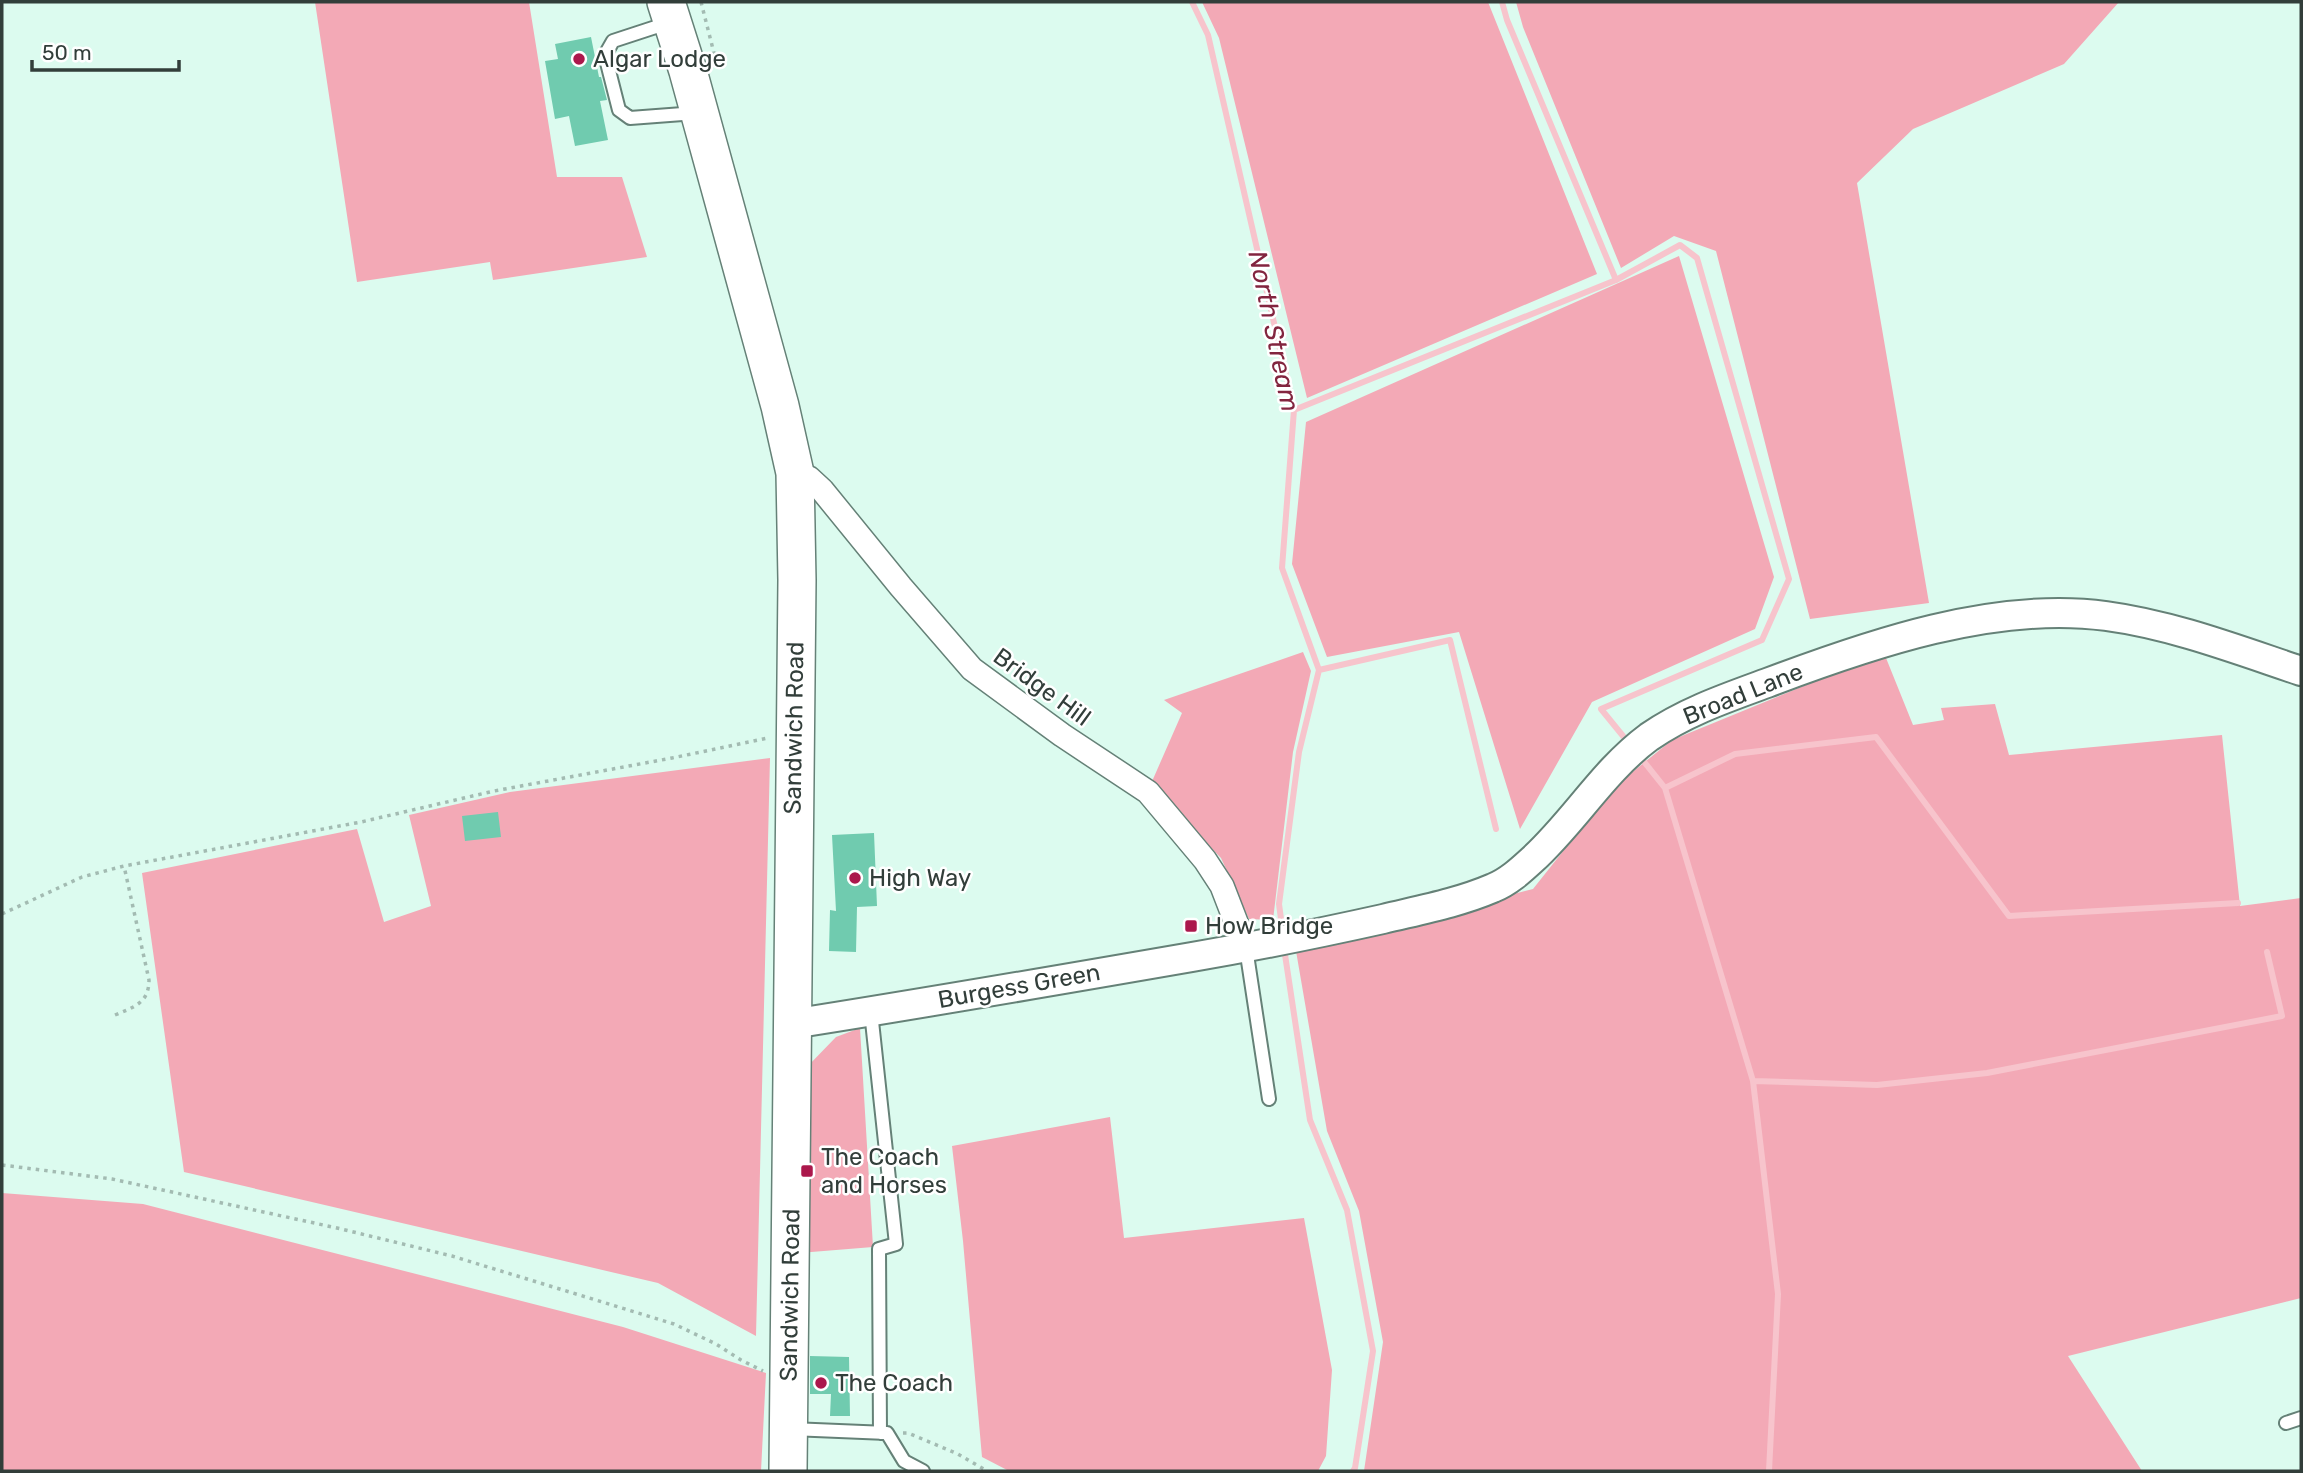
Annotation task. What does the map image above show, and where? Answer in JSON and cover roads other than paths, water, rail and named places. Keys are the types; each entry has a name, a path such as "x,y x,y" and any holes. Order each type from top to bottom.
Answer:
{"main road":[{"name":"Sandwich Road","path":"669,12 762,336 795,474 788,1471"}],"street":[{"name":"Bridge Hill","path":"795,474 808,478 822,490 972,669 1062,735 1148,792 1271,943"},
{"name":"Broad Lane","path":"1271,943 1422,910 1498,886 1520,872 1546,847 1623,758 1678,719 1798,671 1927,632 1999,618 2059,613 2106,616 2186,635 2301,671"},
{"name":"Burgess Green","path":"792,1024 1271,943"}],"lane":[{"path":"669,12 613,41 605,55 619,110 630,118 699,113"},
{"path":"1269,1099 1271,943"},
{"path":"871,1012 897,1244 879,1249 884,1433 904,1461 923,1471"},
{"path":"2286,1423 2301,1418"},
{"path":"788,1429 884,1433"}],"waterway":[{"name":"North Stream","path":"1192,2 1208,35 1294,410 1282,568 1319,670"},
{"path":"1294,410 1616,280 1507,20 1502,2"},
{"path":"1616,280 1680,245 1697,258 1789,579 1762,640 1601,709 1623,736"},
{"name":"North Stream","path":"1319,670 1450,640 1496,829"},
{"path":"1283,934 1279,904 1299,752 1319,670"},
{"path":"1769,1471 1778,1294 1753,1081 1665,788 1735,754 1876,737 2009,916 2238,903"},
{"path":"1645,763 1665,788"},
{"path":"1284,948 1310,1120 1347,1210 1373,1351 1353,1471"},
{"path":"1753,1081 1877,1085 1987,1073 2282,1016 2267,952"}],"place":[{"name":"Algar Lodge","path":"579,59"},
{"name":"High Way","path":"855,878"},
{"name":"How Bridge","path":"1191,926"},
{"name":"The Coach and Horses","path":"807,1171"},
{"name":"The Coach","path":"821,1383"}]}
